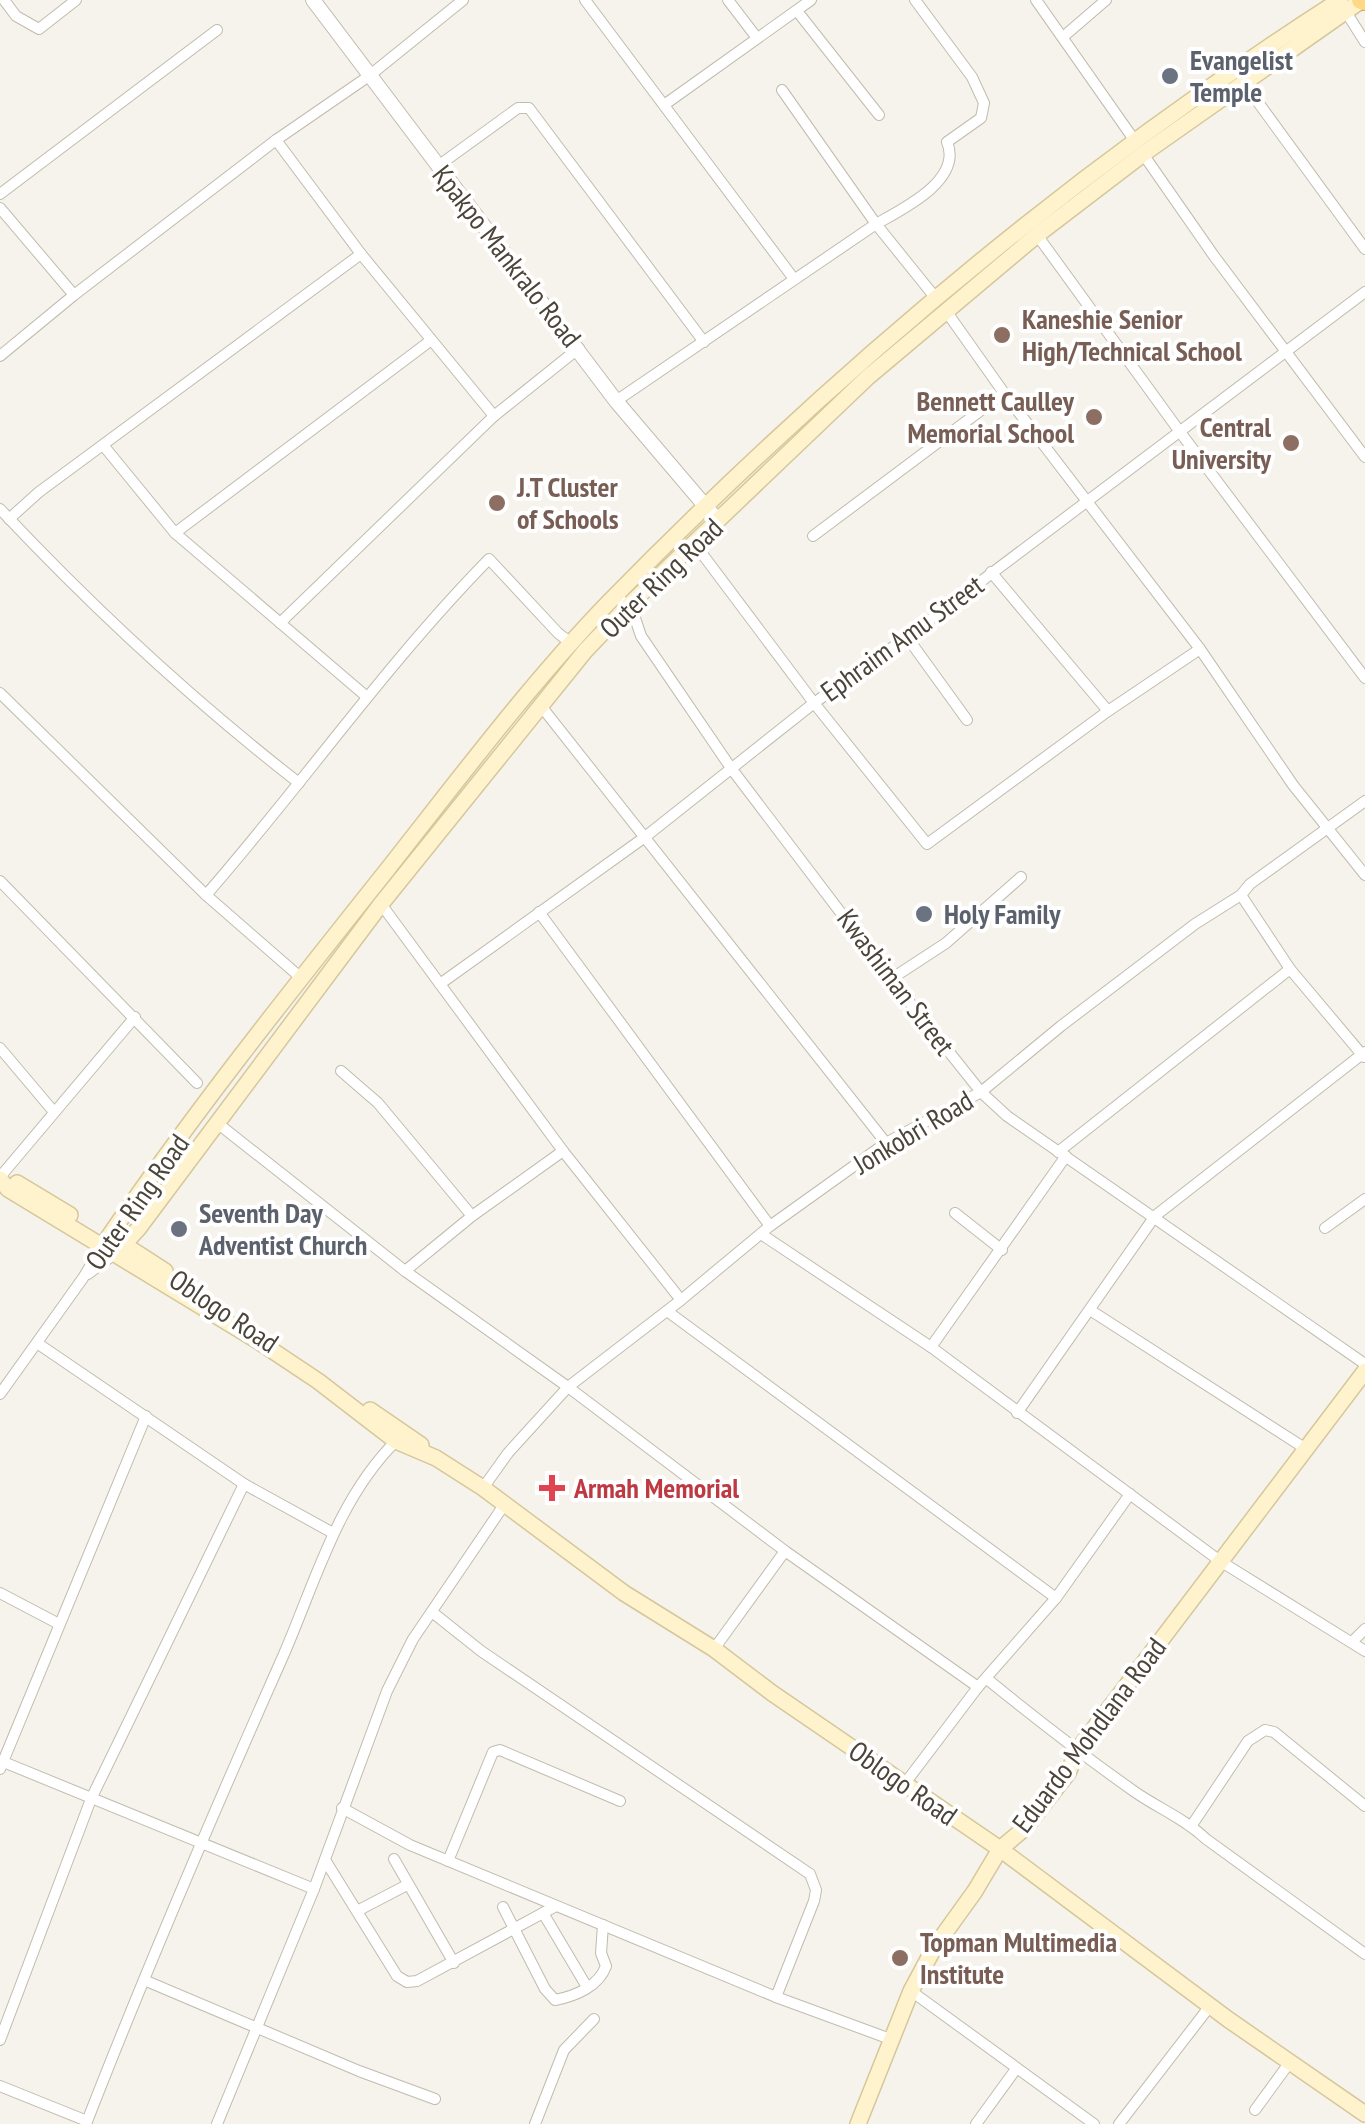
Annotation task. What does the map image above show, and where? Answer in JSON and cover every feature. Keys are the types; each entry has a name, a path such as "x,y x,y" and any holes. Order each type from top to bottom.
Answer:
{"main road":[{"name":"Outer Ring Road","path":"113,1244 216,1122 381,904 618,606 706,508 934,296 1343,6 1363,0"},
{"name":"Outer Ring Road","path":"113,1244 300,977 470,763 572,644 718,522 868,377 1139,148 1244,84 1343,6"},
{"name":"Oblogo Road","path":"1,1179 8,1189 113,1244 483,1488 654,1614 714,1649 772,1694 1000,1848 1210,2006 1365,2114"},
{"name":"Eduardo Mohdlana Road","path":"858,2124 912,1991 934,1948 1000,1848 1025,1828 1068,1773 1077,1751 1365,1367"}],"street":[{"path":"4,0 16,16 39,29 76,0"},
{"name":"Kpakpo Mankralo Road","path":"314,0 616,401 718,522"},
{"path":"0,356 74,295 276,140 369,76 463,0"},
{"path":"585,0 794,279"},
{"path":"728,0 757,38"},
{"path":"664,105 811,0"},
{"path":"616,401 876,224 910,205 946,173 950,150 947,142 981,118 984,103 972,77 915,0"},
{"path":"1036,0 1365,457"},
{"path":"1062,37 1106,0"},
{"path":"1343,6 1365,42"},
{"path":"797,11 879,115"},
{"path":"0,194 216,30"},
{"path":"1244,84 1365,249"},
{"path":"782,90 876,224 934,296"},
{"path":"438,166 518,108 528,108 704,342"},
{"path":"276,140 361,254 494,416"},
{"path":"0,208 74,295"},
{"path":"1037,235 1365,678"},
{"path":"9,519 103,444 361,254"},
{"name":"Ephraim Amu Street","path":"440,984 644,837 814,703 1365,292"},
{"path":"946,311 1200,649 1292,784 1365,874"},
{"path":"175,533 430,341"},
{"path":"280,623 494,416 579,348"},
{"path":"812,536 1004,393"},
{"path":"103,444 175,533 367,697"},
{"path":"0,509 77,590 170,677 298,783"},
{"path":"694,542 814,703 927,844 1108,711 1200,649"},
{"path":"206,895 367,697 489,559 572,644"},
{"path":"991,572 1108,711"},
{"name":"Kwashiman Street","path":"618,606 731,768 981,1092 1007,1116 1155,1216 1365,1367"},
{"path":"907,637 967,720"},
{"path":"0,692 206,895 300,977"},
{"path":"540,706 886,1143"},
{"name":"Jonkobri Road","path":"483,1488 508,1453 568,1386 766,1230 886,1143 981,1092 1180,936 1241,895 1250,884 1365,800"},
{"path":"891,980 946,943 1021,877"},
{"path":"0,881 197,1083"},
{"path":"1017,1414 1155,1216 1364,1055 1290,968 1241,895"},
{"path":"381,904 563,1151 681,1300"},
{"path":"538,912 766,1230 1220,1561 1365,1652"},
{"path":"931,1347 1002,1250 1062,1154 1290,968"},
{"path":"1,1179 135,1017"},
{"path":"0,1048 54,1112"},
{"path":"341,1071 378,1103 472,1216"},
{"path":"216,1122 405,1270 568,1386 785,1551 982,1683 1146,1800 1192,1825 1365,1954"},
{"path":"405,1270 563,1151"},
{"path":"1325,1228 1365,1199"},
{"path":"955,1212 1002,1250"},
{"name":"Outer Ring Road","path":"0,1394 83,1278 113,1244"},
{"path":"1090,1310 1306,1448"},
{"path":"667,1311 1056,1598"},
{"path":"38,1343 244,1484 332,1533"},
{"path":"146,1416 1,1764 314,1889"},
{"path":"0,2086 87,2122 200,1842 295,1628 332,1533 400,1436"},
{"path":"0,2040 91,1799 244,1484"},
{"path":"906,1782 982,1683 1056,1598 1130,1494"},
{"path":"217,2124 314,1889 386,1691 413,1638 504,1505"},
{"path":"714,1649 785,1551"},
{"path":"0,1593 59,1624"},
{"path":"432,1612 481,1651 810,1874 816,1890 814,1901 776,1997"},
{"path":"1352,1642 1365,1629"},
{"path":"1192,1825 1248,1741 1265,1730 1274,1732 1360,1798 1365,1806"},
{"path":"448,1861 493,1752 500,1750 620,1800"},
{"path":"342,1808 410,1845 776,1997 893,2040"},
{"path":"325,1860 397,1976 407,1982 417,1981 556,1906"},
{"path":"394,1860 454,1962"},
{"path":"358,1910 407,1885"},
{"path":"503,1907 550,1998 566,1998 598,1981 606,1966 601,1953 602,1925"},
{"path":"542,1913 586,1987"},
{"path":"144,1980 435,2099"},
{"path":"912,1991 1094,2124"},
{"path":"1119,2124 1210,2006"},
{"path":"535,2124 564,2050 594,2019"},
{"path":"1255,2110 1290,2062"},
{"path":"976,2124 1016,2069"}],"place":[{"name":"Evangelist Temple","path":"1170,76"},
{"name":"Kaneshie Senior High/Technical School","path":"1002,335"},
{"name":"Bennett Caulley Memorial School","path":"1094,417"},
{"name":"Central University","path":"1291,443"},
{"name":"J.T Cluster of Schools","path":"497,503"},
{"name":"Holy Family","path":"924,914"},
{"name":"Seventh Day Adventist Church","path":"179,1229"},
{"name":"Armah Memorial","path":"552,1488"},
{"name":"Topman Multimedia Institute","path":"900,1958"}]}
